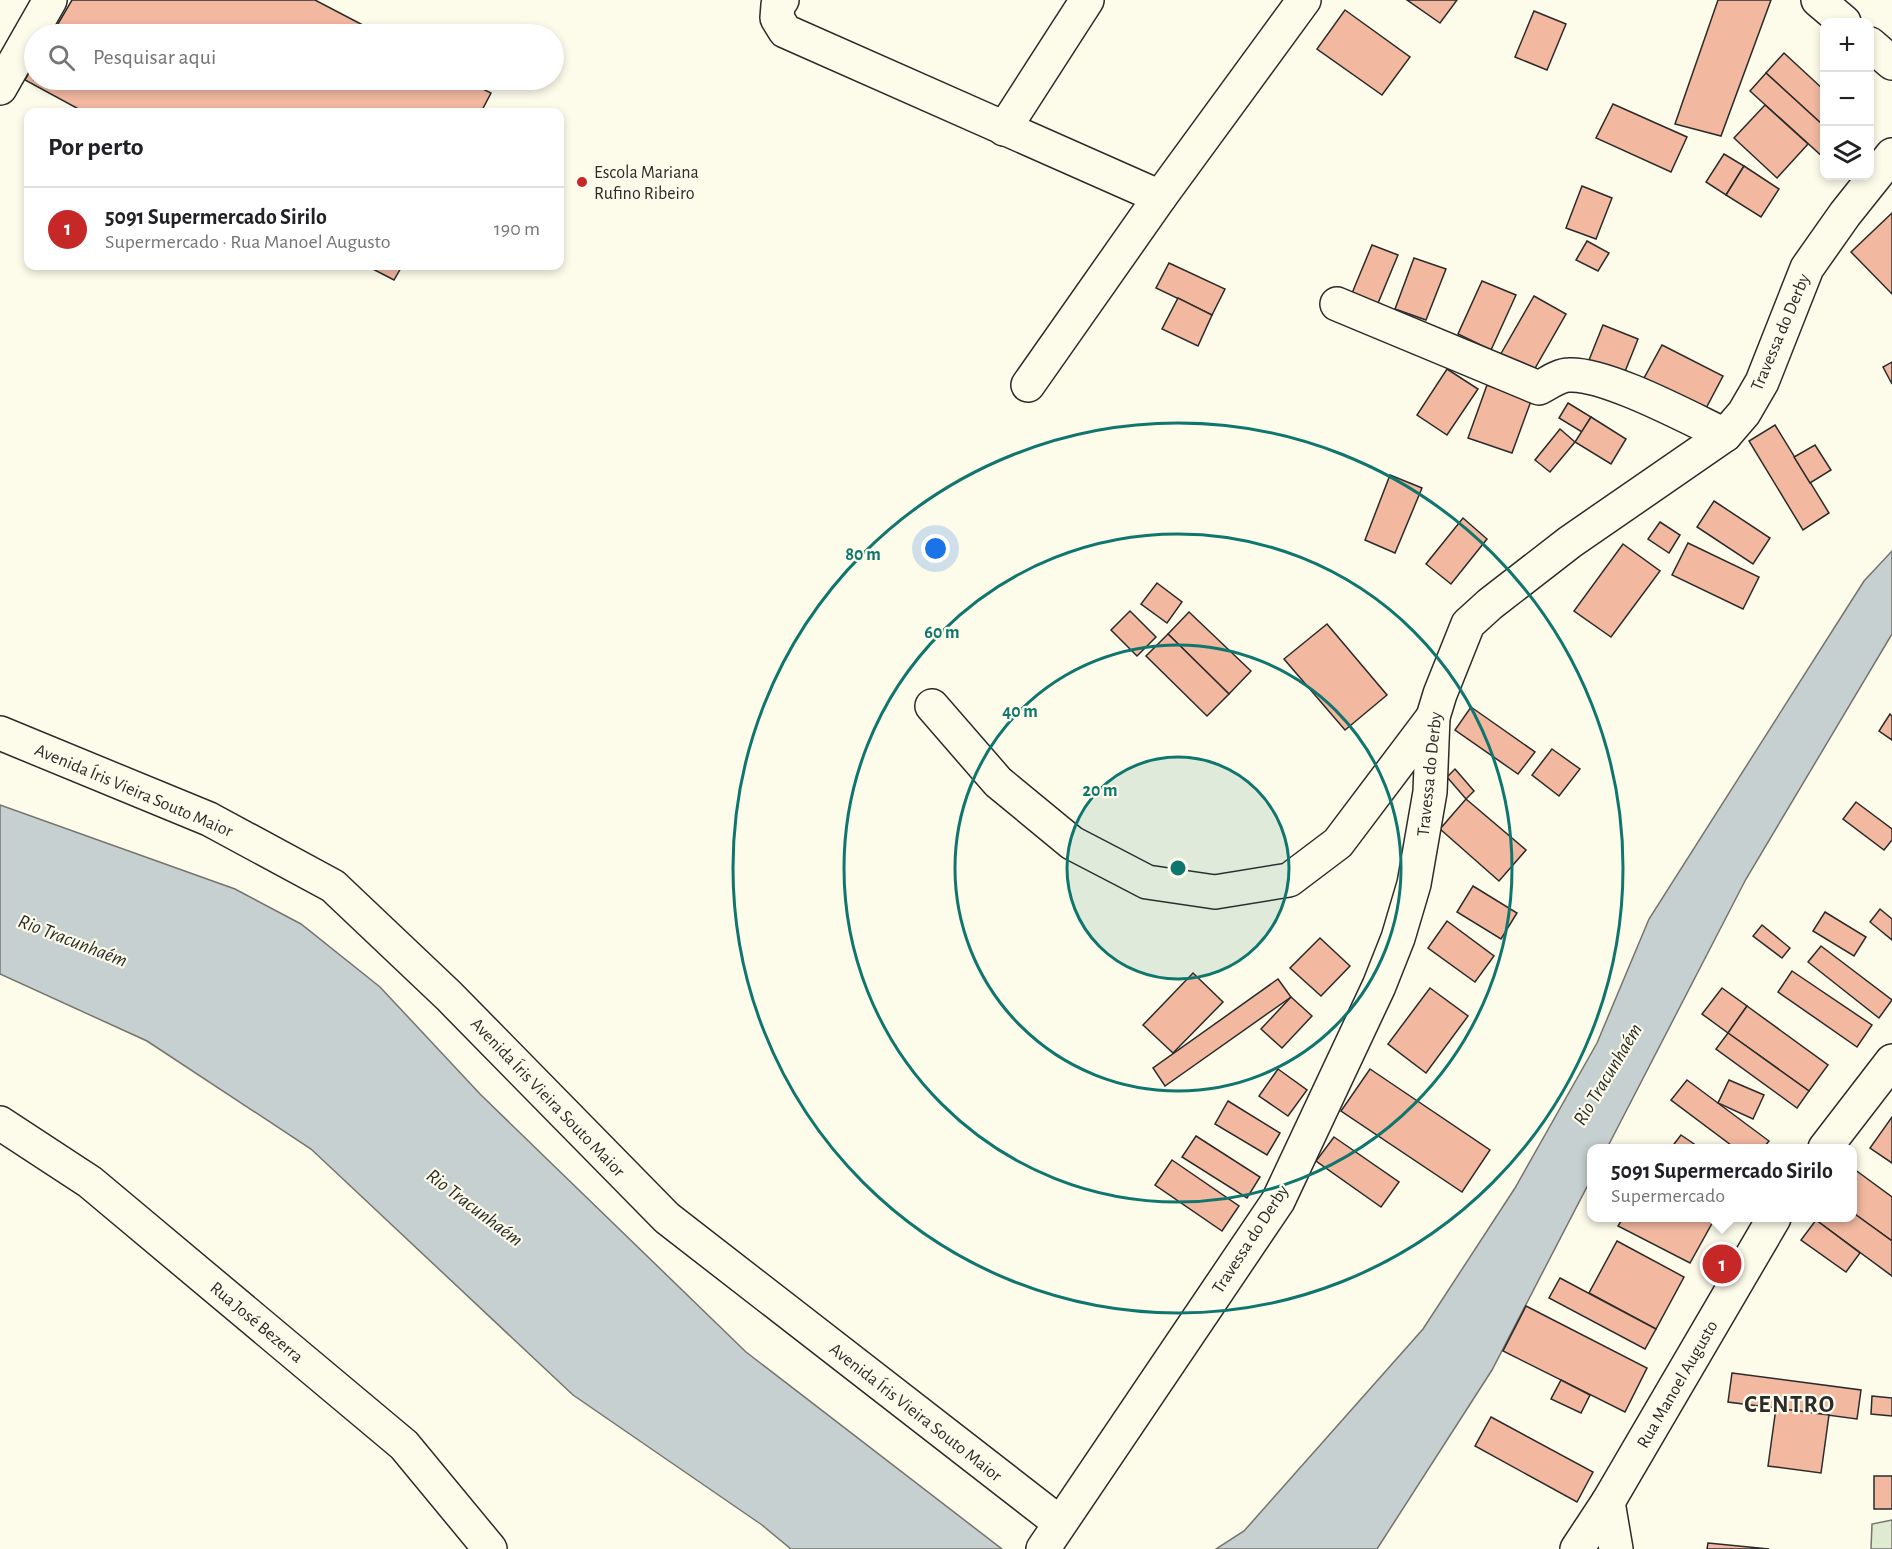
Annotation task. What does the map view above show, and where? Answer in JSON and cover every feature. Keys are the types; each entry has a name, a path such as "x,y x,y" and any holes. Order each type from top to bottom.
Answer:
{"street":[{"path":"36,24 50,0"},
{"path":"782,0 778,5 777,18 785,31 1160,197"},
{"path":"1004,129 1087,0"},
{"path":"1028,386 1160,197 1304,0"},
{"path":"1818,0 1839,18"},
{"path":"0,88 24,46"},
{"path":"1874,48 1892,63"},
{"name":"Travessa do Derby","path":"1051,1536 1278,1201 1379,986 1398,938 1414,884 1430,792 1433,717 1440,693 1468,624 1490,604 1570,542 1725,435 1744,412 1762,382 1807,268 1845,214 1892,155"},
{"path":"1337,304 1539,388 1567,374 1590,378 1627,390 1725,435"},
{"path":"932,706 998,782 1072,843 1147,882 1215,892 1289,880 1338,843 1433,717"},
{"name":"Avenida Íris Vieira Souto Maior","path":"0,733 209,819 333,886 449,996 667,1218 1051,1536"},
{"path":"1829,1144 1892,1061"},
{"name":"Rua José Bezerra","path":"0,1123 90,1182 404,1445 490,1549"},
{"name":"Rua Manoel Augusto","path":"1577,1549 1608,1502 1772,1222"},
{"path":"1608,1502 1616,1549"}],"green space":[{"path":"1892,1520 1892,1549 1871,1549 1872,1524"}],"water":[{"name":"Rio Tracunhaém","path":"1892,551 1892,634 1746,879 1609,1144 1587,1144 1587,1187 1492,1370 1377,1549 1216,1549 1244,1531 1423,1329 1515,1188 1597,1043 1649,919 1864,581"},
{"name":"Rio Tracunhaém","path":"0,805 235,889 301,924 380,987 481,1095 746,1352 1002,1549 791,1549 762,1525 573,1395 311,1149 147,1041 0,974"}],"building":[{"path":"72,0 315,0 361,24 58,24"},
{"path":"1407,0 1457,0 1440,23"},
{"path":"1718,0 1771,0 1721,136 1675,124"},
{"path":"1345,10 1410,57 1382,95 1317,49"},
{"path":"1534,11 1566,24 1547,70 1515,57"},
{"path":"1784,53 1820,86 1820,122 1766,73"},
{"path":"1766,73 1820,122 1820,154 1750,91"},
{"path":"43,90 485,90 491,93 483,108 77,108"},
{"path":"1613,104 1687,137 1671,172 1596,138"},
{"path":"1765,105 1808,144 1777,178 1734,138"},
{"path":"1724,154 1744,166 1726,195 1706,182"},
{"path":"1744,166 1779,189 1761,217 1726,195"},
{"path":"1582,186 1612,198 1596,239 1566,228"},
{"path":"1892,213 1892,294 1851,252"},
{"path":"1587,241 1609,253 1598,271 1576,260"},
{"path":"1372,245 1398,255 1376,308 1350,298"},
{"path":"1414,258 1446,269 1426,320 1395,309"},
{"path":"1169,263 1225,289 1212,315 1156,288"},
{"path":"375,270 400,270 394,280"},
{"path":"1482,281 1516,295 1491,350 1458,334"},
{"path":"1534,296 1566,314 1534,370 1499,357"},
{"path":"1178,298 1212,315 1198,346 1162,329"},
{"path":"1603,325 1638,339 1622,379 1587,365"},
{"path":"1662,345 1723,376 1704,412 1643,380"},
{"path":"1892,362 1892,384 1883,367"},
{"path":"1447,369 1478,389 1447,435 1417,415"},
{"path":"1487,385 1531,401 1512,453 1468,438"},
{"path":"1568,403 1591,417 1582,432 1559,418"},
{"path":"1591,417 1626,439 1611,464 1575,442"},
{"path":"1775,425 1829,513 1803,530 1749,441"},
{"path":"1560,429 1575,442 1550,472 1535,460"},
{"path":"1815,445 1831,470 1810,483 1794,457"},
{"path":"1390,475 1422,488 1395,553 1365,540"},
{"path":"1714,501 1770,538 1753,564 1697,527"},
{"path":"1463,518 1487,539 1451,584 1426,564"},
{"path":"1660,522 1680,535 1669,553 1648,539"},
{"path":"1688,543 1759,577 1743,609 1672,575"},
{"path":"1623,544 1660,571 1611,637 1574,611"},
{"path":"1157,583 1182,602 1167,623 1141,604"},
{"path":"1130,611 1156,637 1137,656 1111,630"},
{"path":"1189,612 1251,671 1229,694 1168,634"},
{"path":"1327,624 1387,695 1345,730 1284,659"},
{"path":"1168,634 1229,694 1207,716 1146,656"},
{"path":"1471,707 1535,752 1518,774 1455,730"},
{"path":"1890,714 1892,716 1892,740 1879,731"},
{"path":"1552,749 1580,769 1559,796 1532,775"},
{"path":"1455,769 1474,791 1466,799 1447,777"},
{"path":"1466,799 1526,850 1499,881 1440,829"},
{"path":"1856,802 1892,829 1892,840 1884,850 1843,819"},
{"path":"1473,886 1517,913 1501,939 1457,912"},
{"path":"1880,909 1892,919 1892,940 1870,922"},
{"path":"1825,912 1866,937 1854,956 1813,931"},
{"path":"1447,921 1494,956 1475,982 1428,948"},
{"path":"1762,925 1790,948 1782,958 1753,936"},
{"path":"1320,938 1350,966 1321,996 1290,968"},
{"path":"1821,946 1892,1000 1879,1018 1808,962"},
{"path":"1792,971 1872,1025 1857,1047 1778,992"},
{"path":"1193,973 1223,1002 1173,1053 1143,1025"},
{"path":"1278,979 1291,997 1165,1086 1153,1068"},
{"path":"1430,988 1468,1016 1426,1073 1388,1044"},
{"path":"1722,988 1747,1006 1728,1033 1702,1014"},
{"path":"1291,997 1312,1016 1282,1048 1261,1029"},
{"path":"1747,1006 1828,1065 1809,1091 1728,1033"},
{"path":"1728,1033 1809,1091 1797,1108 1716,1049"},
{"path":"1278,1069 1307,1090 1288,1116 1259,1096"},
{"path":"1370,1069 1490,1150 1462,1192 1341,1111"},
{"path":"1687,1080 1769,1141 1766,1144 1730,1144 1671,1100"},
{"path":"1729,1080 1764,1095 1753,1119 1718,1103"},
{"path":"1228,1101 1280,1133 1267,1155 1215,1124"},
{"path":"1892,1117 1892,1163 1870,1148"},
{"path":"1681,1135 1694,1144 1674,1144"},
{"path":"1196,1136 1260,1177 1247,1198 1182,1157"},
{"path":"1334,1137 1399,1182 1381,1207 1316,1161"},
{"path":"1172,1160 1239,1206 1222,1231 1155,1185"},
{"path":"1857,1171 1892,1197 1892,1241 1857,1216"},
{"path":"1857,1216 1892,1241 1892,1276 1819,1222 1857,1222"},
{"path":"1620,1222 1713,1222 1690,1263 1618,1226"},
{"path":"1814,1222 1819,1222 1860,1253 1846,1272 1801,1240"},
{"path":"1617,1241 1684,1277 1656,1329 1589,1293"},
{"path":"1560,1278 1656,1329 1645,1349 1549,1298"},
{"path":"1526,1306 1647,1368 1625,1412 1503,1351"},
{"path":"1732,1373 1861,1390 1857,1419 1728,1402"},
{"path":"1561,1380 1590,1395 1581,1413 1551,1399"},
{"path":"1872,1396 1892,1398 1892,1416 1871,1414"},
{"path":"1776,1408 1829,1415 1821,1473 1768,1466"},
{"path":"1491,1417 1593,1472 1577,1502 1475,1446"},
{"path":"1874,1476 1892,1476 1892,1509 1874,1509"},
{"path":"1708,1543 1769,1549 1707,1549"}],"place":[{"name":"Escola Mariana Rufino Ribeiro","path":"582,182"},
{"name":"5091 Supermercado Sirilo","path":"1722,1264"}],"district":[{"name":"CENTRO","path":"1790,1404"}]}
